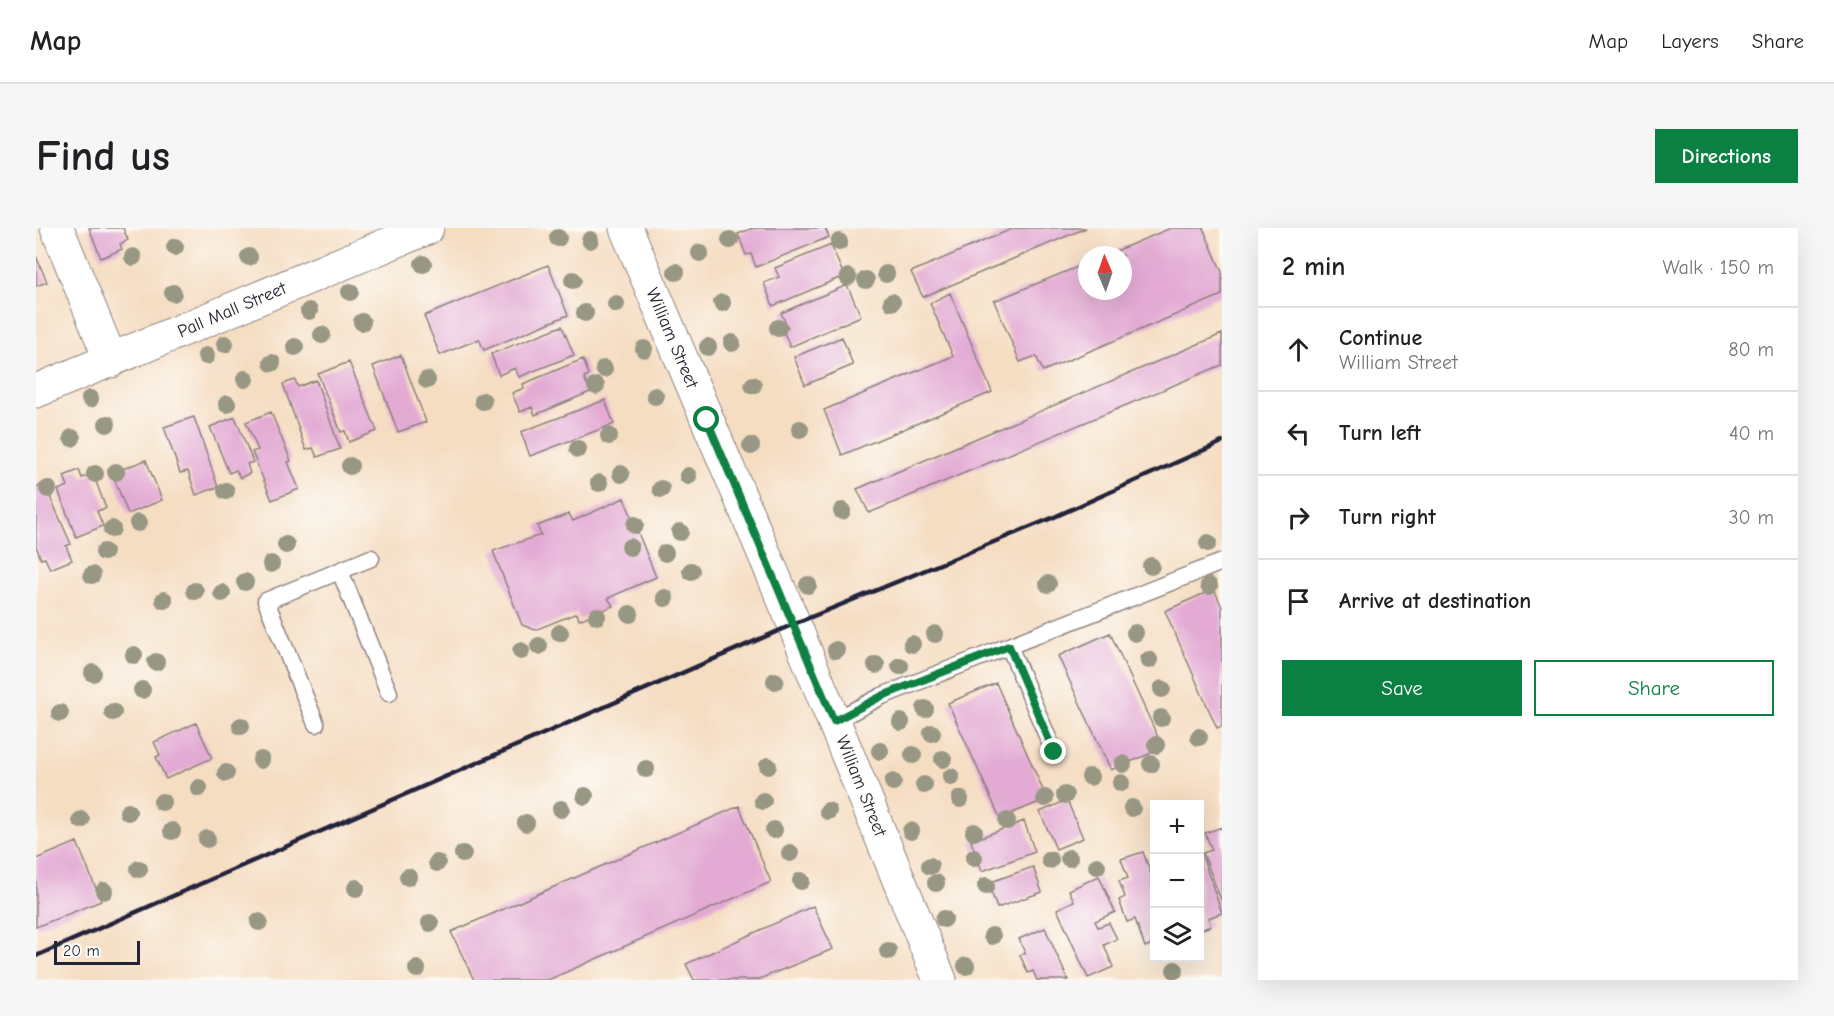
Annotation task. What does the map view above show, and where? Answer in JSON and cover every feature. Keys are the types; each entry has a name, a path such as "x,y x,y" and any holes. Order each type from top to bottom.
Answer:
{"street":[{"path":"57,228 111,361"},
{"name":"Pall Mall Street","path":"36,391 428,228"},
{"name":"William Street","path":"626,228 834,721 940,980"}],"lane":[{"path":"316,723 266,601 371,558"},
{"path":"834,721 882,696 1222,562"},
{"path":"340,571 389,693"},
{"path":"1009,646 1054,752"}],"building":[{"path":"89,228 123,228 128,240 120,244 122,249 101,258"},
{"path":"753,228 825,228 829,237 756,267 751,254 746,255 738,234"},
{"path":"1014,228 1086,228 923,297 911,272"},
{"path":"1171,228 1203,228 1222,272 1222,295 1043,371 1036,356 1020,362 994,301 1078,267 1078,300 1132,300 1132,246 1128,246"},
{"path":"831,245 844,276 773,306 764,283 779,277 775,268"},
{"path":"36,256 47,282 36,286"},
{"path":"548,265 568,315 484,350 479,339 440,355 424,316"},
{"path":"847,285 861,316 790,347 783,330 788,328 781,313"},
{"path":"950,293 992,392 842,455 824,410 953,356 930,303"},
{"path":"562,326 574,355 519,377 515,368 499,375 491,354"},
{"path":"1222,334 1222,365 869,513 857,489"},
{"path":"842,337 853,365 805,385 794,357"},
{"path":"401,355 426,422 398,432 373,366"},
{"path":"583,359 589,375 584,377 590,392 535,415 532,407 520,412 512,393 524,388 523,384"},
{"path":"349,362 377,431 349,442 345,431 341,432 318,374"},
{"path":"295,380 298,387 316,380 340,449 317,457 313,448 306,450 283,384"},
{"path":"605,400 614,424 530,456 521,432"},
{"path":"271,412 291,461 288,462 299,489 272,500 252,452 258,450 246,422"},
{"path":"194,417 218,487 196,495 188,471 180,473 164,427"},
{"path":"235,417 253,462 247,464 250,473 240,478 236,470 229,473 210,427"},
{"path":"146,460 162,500 128,514 112,473"},
{"path":"79,470 82,478 93,474 106,508 97,511 103,526 76,537 58,490 68,486 64,476"},
{"path":"44,483 71,544 66,546 72,560 50,569 45,558 41,559 36,546 36,487"},
{"path":"624,498 656,577 608,598 613,606 579,620 577,613 535,630 522,625 493,551 541,535 537,526 569,514 573,521"},
{"path":"1214,589 1222,607 1222,726 1217,728 1165,611"},
{"path":"1110,633 1163,748 1111,770 1058,656"},
{"path":"996,683 1047,799 1000,818 948,703"},
{"path":"196,723 212,758 166,779 156,757 160,755 154,742"},
{"path":"1067,800 1083,838 1056,849 1040,812"},
{"path":"739,806 771,882 548,980 474,980 451,932"},
{"path":"1024,821 1035,852 982,871 971,841"},
{"path":"1222,827 1222,902 1204,856 1204,853 1212,850 1205,833"},
{"path":"77,842 101,901 36,927 36,859"},
{"path":"1143,852 1150,871 1150,945 1145,947 1135,919 1127,922 1119,900 1125,897 1119,881 1128,878 1121,859"},
{"path":"1204,861 1222,913 1208,918 1211,926 1204,929"},
{"path":"1033,867 1042,892 997,908 988,883"},
{"path":"1099,876 1115,912 1095,921 1098,927 1109,923 1117,939 1104,945 1113,967 1088,978 1057,909 1074,901 1069,890"},
{"path":"813,906 833,949 757,980 694,980 686,964"},
{"path":"1045,928 1068,980 1037,980 1033,971 1028,973 1020,955 1025,953 1019,939"}],"railway":[{"path":"36,956 794,624 1052,518 1222,442"}],"route":[{"path":"707,420 834,721 882,696 1009,646 1054,752"}]}
